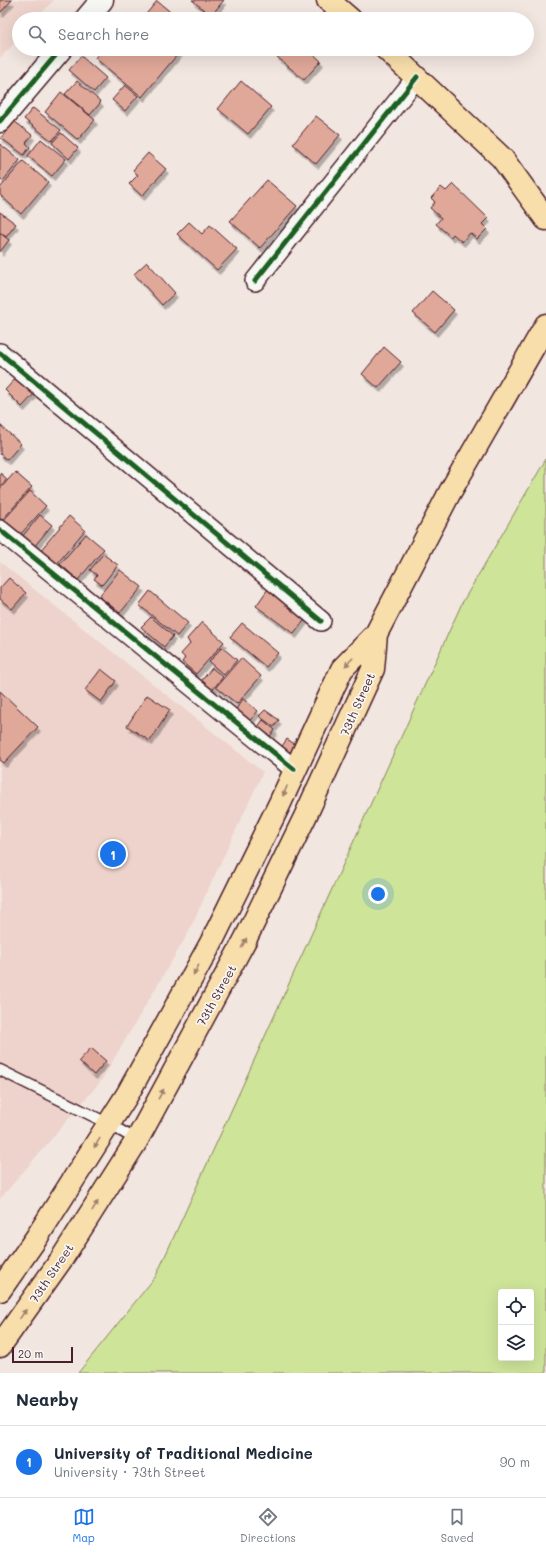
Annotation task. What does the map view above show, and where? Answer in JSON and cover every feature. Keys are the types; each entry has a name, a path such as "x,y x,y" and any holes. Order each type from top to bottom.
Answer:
{"main road":[{"path":"328,0 342,12"},
{"path":"394,56 418,77 502,158 546,219"},
{"path":"376,634 450,492 546,325"},
{"name":"73th Street","path":"0,1290 37,1237 127,1095 211,943 280,803 294,769 342,669 376,634"},
{"name":"73th Street","path":"0,1346 61,1260 137,1140 246,940 305,817 373,669 376,634"}],"street":[{"path":"92,12 102,0"},
{"path":"0,121 54,56"},
{"path":"255,281 418,77"},
{"path":"0,353 321,621"},
{"path":"0,530 294,769"}],"lane":[{"path":"0,1070 137,1140"}],"shaded area":[{"path":"0,0 54,0 43,12 12,12 12,45 0,58"},
{"path":"0,562 263,772 187,935 101,1081 0,1199"}],"green space":[{"path":"546,459 546,1373 78,1373 156,1276 462,603"}],"building":[{"path":"0,0 12,0 0,13"},
{"path":"192,0 224,0 214,12 206,12"},
{"path":"157,1 170,12 148,12"},
{"path":"81,56 106,78 94,92 69,70"},
{"path":"97,56 176,56 142,97 95,58"},
{"path":"276,56 316,56 321,61 304,80"},
{"path":"77,81 101,102 90,115 65,94"},
{"path":"241,81 271,107 248,134 218,109"},
{"path":"125,85 138,96 125,111 112,100"},
{"path":"61,92 95,120 78,140 45,112"},
{"path":"33,108 61,130 52,141 24,119"},
{"path":"316,116 340,135 316,164 293,144"},
{"path":"14,121 32,135 26,143 30,147 24,155 1,138"},
{"path":"61,133 78,148 69,159 52,143"},
{"path":"41,139 66,159 52,176 28,156"},
{"path":"0,144 20,160 3,181 0,178"},
{"path":"148,153 166,169 142,196 129,184 138,175 133,170"},
{"path":"23,161 48,182 21,214 0,195 0,188"},
{"path":"267,180 297,206 260,248 230,221"},
{"path":"453,184 488,218 482,224 487,229 477,239 470,233 462,242 453,234 451,237 436,224 441,218 430,208 435,202 431,198 441,187 446,191"},
{"path":"0,212 16,224 6,237 0,232"},
{"path":"189,222 202,234 210,225 237,249 217,270 177,234"},
{"path":"0,233 9,240 0,252"},
{"path":"147,262 175,293 162,305 134,274"},
{"path":"432,291 454,310 435,332 413,313"},
{"path":"384,347 401,362 378,388 362,374"},
{"path":"19,375 36,392 22,407 5,390"},
{"path":"0,425 21,444 7,460 0,454"},
{"path":"15,472 32,487 2,520 0,518 0,489"},
{"path":"0,473 7,479 0,487"},
{"path":"30,491 46,506 18,537 2,522"},
{"path":"40,515 52,525 33,548 21,538"},
{"path":"69,516 85,530 56,565 40,551"},
{"path":"86,534 104,549 78,580 60,564"},
{"path":"103,554 118,565 102,585 94,579 97,575 90,570"},
{"path":"120,570 142,587 120,613 99,596"},
{"path":"9,578 26,593 12,609 0,599 0,588"},
{"path":"270,586 309,614 294,634 256,606"},
{"path":"150,591 188,623 177,636 139,605"},
{"path":"151,617 173,636 164,647 141,627"},
{"path":"202,622 224,642 196,674 182,662 185,658 181,654 190,644 187,639"},
{"path":"242,623 278,653 266,667 230,637"},
{"path":"222,647 237,660 224,675 209,662"},
{"path":"241,658 261,676 237,704 216,687"},
{"path":"212,668 223,677 208,695 197,686"},
{"path":"101,669 116,681 101,702 85,690"},
{"path":"0,691 38,727 4,763 0,760"},
{"path":"147,695 170,710 150,741 127,726"},
{"path":"243,699 258,711 248,723 234,712"},
{"path":"265,710 279,720 274,727 259,716"},
{"path":"263,720 275,730 266,741 254,732"},
{"path":"287,739 296,745 289,755 280,749"},
{"path":"91,1048 106,1061 94,1075 79,1061"}],"cycle path":[{"path":"0,121 55,56"},
{"path":"255,281 417,77"},
{"path":"0,353 321,621"},
{"path":"0,530 294,769"}],"place":[{"name":"University of Traditional Medicine","path":"113,854"}]}
